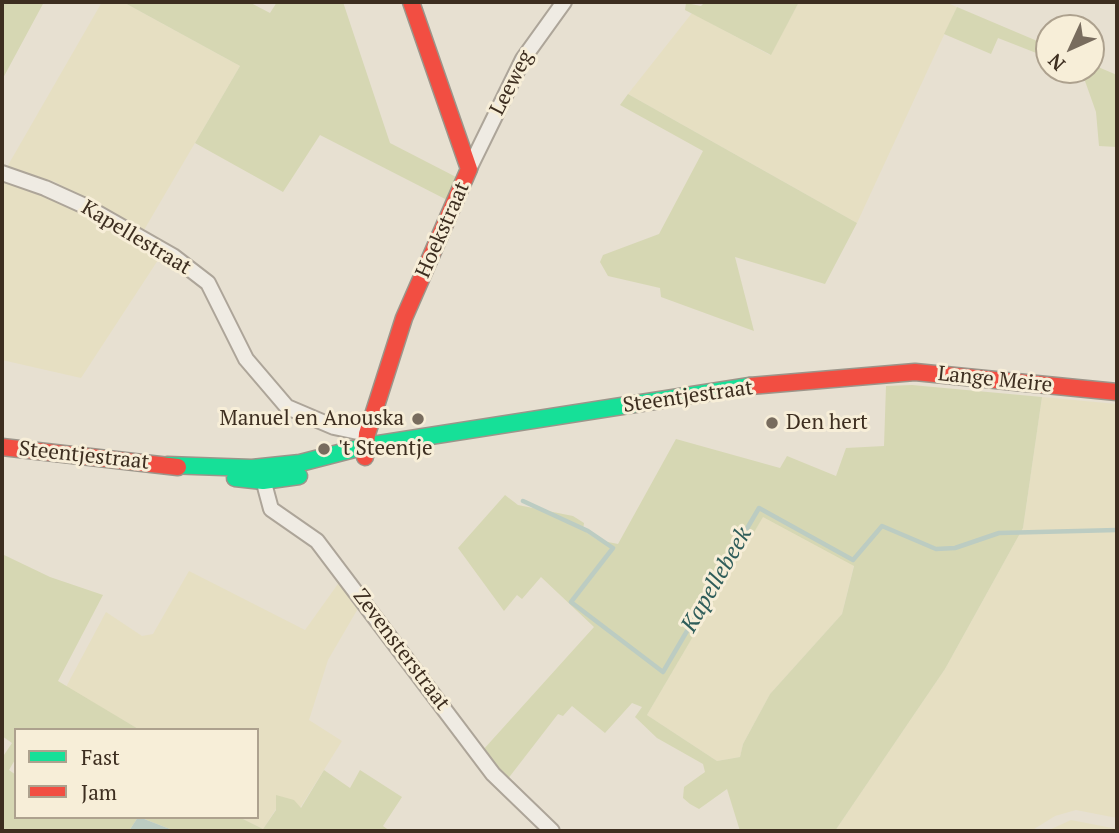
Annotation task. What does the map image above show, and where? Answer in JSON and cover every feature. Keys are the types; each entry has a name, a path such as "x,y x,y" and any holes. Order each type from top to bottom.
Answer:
{"street":[{"name":"Hoekstraat","path":"366,446 404,318 469,169 411,2"},
{"name":"Leeweg","path":"469,169 523,59 564,2"},
{"name":"Kapellestraat","path":"2,173 87,207 173,256 208,283 247,359 287,407 334,427 366,446"},
{"name":"Lange Meire","path":"872,374 915,372 1117,393"},
{"name":"Steentjestraat","path":"2,447 262,474 366,446 744,387 872,374"},
{"name":"Zevensterstraat","path":"262,474 271,509 317,541 493,774 552,831"}],"shaded area":[{"path":"102,2 123,2 240,66 144,230 55,182 7,167"},
{"path":"799,2 945,2 957,7 857,223 628,94 692,13 770,55"},
{"path":"2,178 54,197 160,257 81,378 2,360"},
{"path":"1042,397 1117,404 1117,818 1076,810 1055,816 1031,831 835,831 945,669 1023,528"},
{"path":"763,516 854,565 842,614 770,694 743,744 740,757 717,761 647,715"},
{"path":"189,571 305,630 340,581 360,605 328,660 309,720 342,741 300,808 276,809 263,829 243,819 259,819 259,728 137,728 66,687 106,612 142,636 153,634"},
{"path":"137,819 144,819 175,831 129,831"},
{"path":"1071,820 1117,829 1117,831 1047,831"}],"green space":[{"path":"2,2 44,2 2,80"},
{"path":"123,2 249,2 270,13 277,2 343,2 390,143 458,178 447,200 320,135 283,192 195,143 240,66"},
{"path":"705,2 799,2 771,55 685,10 686,3 701,6"},
{"path":"957,7 1035,40 1035,53 998,38 991,54 944,34"},
{"path":"1105,70 1117,75 1117,147 1099,146 1096,112 1086,84 1105,84"},
{"path":"628,94 857,223 825,284 735,257 754,331 661,297 660,288 608,276 600,262 603,255 659,234 703,151 620,105"},
{"path":"912,385 1042,397 1023,528 945,669 835,831 740,831 727,789 699,809 690,804 683,798 684,787 705,772 703,764 657,738 635,717 642,707 632,703 605,733 572,706 563,716 558,714 507,780 483,750 594,627 541,577 522,599 517,595 504,611 458,548 505,495 518,505 573,516 584,523 583,530 598,540 618,544 676,439 780,468 787,456 836,476 846,448 884,446 886,386","holes":["763,517 854,566 842,614 770,694 743,744 740,757 717,761 647,715"]},
{"path":"2,554 50,577 103,595 58,681 137,728 14,728 14,761 9,770 14,774 14,819 137,819 129,831 2,831 2,758 12,743 2,736"},
{"path":"324,770 350,788 360,770 402,797 383,826 390,831 175,831 144,819 243,819 263,829 276,810 276,795 294,800 301,808"}],"waterway":[{"name":"Kapellebeek","path":"523,501 588,531 613,548 571,602 663,672 759,508 853,560 882,526 936,549 955,548 999,533 1117,530"}],"traffic: fast":[{"path":"167,465 252,468 300,463 366,446 750,386"},
{"path":"235,478 263,481 299,476"}],"traffic: jam":[{"path":"365,457 367,434 404,318 469,169 411,2"},
{"path":"750,386 915,372 1117,392"},
{"path":"2,447 178,467"}],"place":[{"name":"Manuel en Anouska","path":"418,419"},
{"name":"Den hert","path":"772,423"},
{"name":"'t Steentje","path":"324,449"}]}
